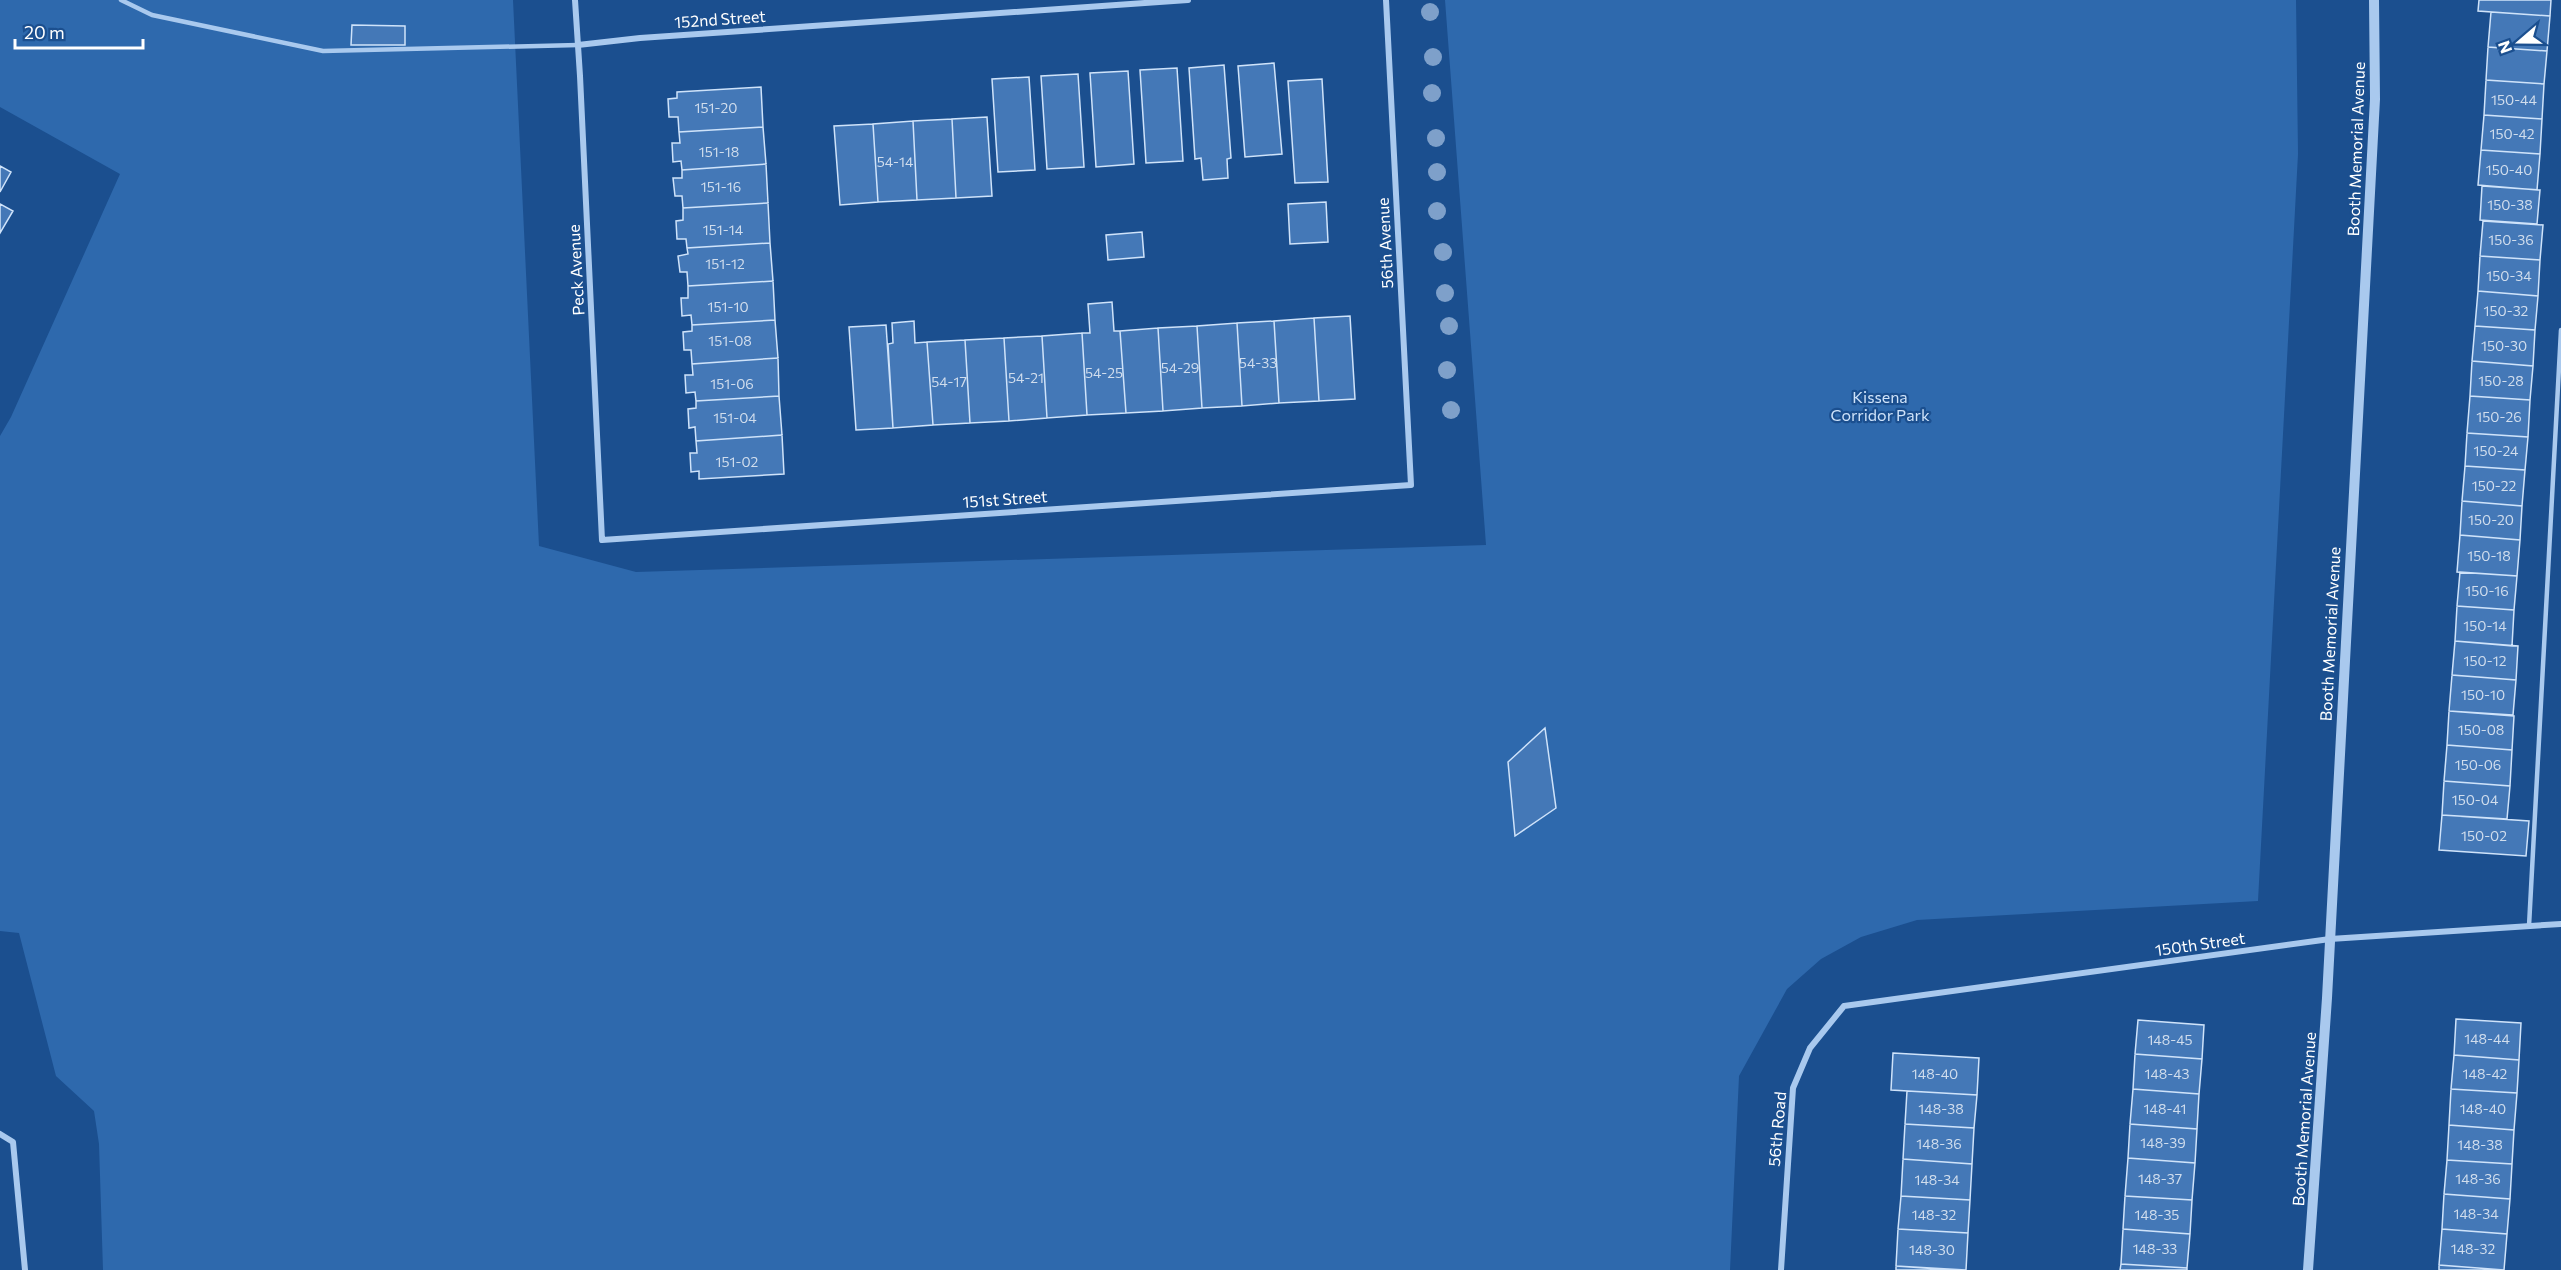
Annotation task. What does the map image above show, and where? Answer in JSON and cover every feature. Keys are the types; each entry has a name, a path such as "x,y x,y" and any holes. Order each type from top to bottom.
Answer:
{"street":[{"name":"Peck Avenue","path":"575,0 602,540"},
{"name":"152nd Street","path":"578,45 1188,0"},
{"name":"56th Avenue","path":"1386,0 1411,485"},
{"name":"Booth Memorial Avenue","path":"2308,1270 2330,939 2375,99 2374,0"},
{"name":"151st Street","path":"602,540 1411,485"},
{"name":"150th Street","path":"1844,1006 2330,939 2561,924"},
{"name":"56th Road","path":"1780,1270 1793,1088 1810,1048 1844,1006"},
{"path":"0,1134 13,1142 25,1270"}],"lane":[{"path":"121,0 152,15 323,51 578,45"},
{"path":"2529,926 2561,330"}],"green space":[{"name":"Kissena Corridor Park","path":"0,0 513,0 539,546 636,572 1486,545 1445,0 2296,0 2298,154 2258,901 1917,920 1861,937 1821,959 1787,989 1739,1076 1730,1270 103,1270 99,1144 94,1111 56,1076 19,933 0,931 0,436 11,417 120,174 0,107"}],"building":[{"path":"2479,0 2551,0 2550,16 2478,11"},
{"path":"2491,12 2550,16 2547,51 2488,47"},
{"path":"352,25 405,26 405,45 351,45"},
{"path":"2488,47 2547,51 2544,84 2486,80"},
{"path":"1274,63 1282,154 1245,157 1238,66"},
{"path":"1224,65 1231,158 1227,159 1228,178 1203,180 1201,158 1195,159 1189,68"},
{"path":"1177,68 1183,161 1146,163 1140,70"},
{"path":"1128,71 1134,164 1096,167 1090,73"},
{"path":"1078,74 1084,167 1047,169 1041,76"},
{"path":"1029,77 1035,170 998,172 992,79"},
{"path":"1322,79 1328,182 1295,183 1288,81"},
{"path":"2486,80 2544,84 2542,119 2484,115"},
{"path":"761,87 763,127 679,132 678,117 669,117 668,99 677,98 677,92"},
{"path":"2484,115 2542,119 2540,154 2481,150"},
{"path":"987,117 992,196 956,198 952,119"},
{"path":"952,119 956,198 917,200 913,121"},
{"path":"913,121 917,200 878,202 873,124"},
{"path":"873,124 878,202 840,205 834,126"},
{"path":"763,127 766,164 682,170 681,161 673,162 672,143 680,143 679,132"},
{"path":"2481,150 2540,154 2537,190 2478,185"},
{"path":"766,164 768,203 683,208 682,196 675,196 673,178 682,178 682,170"},
{"path":"0,166 11,172 0,192"},
{"path":"2482,186 2540,190 2537,224 2480,220"},
{"path":"1326,202 1328,242 1290,244 1288,204"},
{"path":"768,203 770,243 687,248 686,239 677,239 676,221 683,220 683,208"},
{"path":"0,204 13,211 0,233"},
{"path":"2483,221 2543,225 2540,260 2480,256"},
{"path":"1142,232 1144,257 1108,260 1106,235"},
{"path":"770,243 773,281 688,286 687,272 680,272 678,256 688,254 687,248"},
{"path":"2480,256 2540,260 2538,296 2478,291"},
{"path":"773,281 775,320 692,325 691,315 682,316 681,298 688,298 688,286"},
{"path":"2478,291 2538,296 2535,330 2475,326"},
{"path":"1112,302 1114,331 1120,331 1126,413 1087,415 1082,333 1090,333 1088,304"},
{"path":"1350,316 1355,399 1319,401 1314,318"},
{"path":"1314,318 1319,401 1279,403 1274,321"},
{"path":"775,320 778,358 692,364 691,350 684,350 683,332 692,331 692,325"},
{"path":"914,321 915,343 927,342 933,425 893,428 888,344 893,343 892,323"},
{"path":"1274,321 1279,403 1242,406 1237,323"},
{"path":"1237,323 1242,406 1202,408 1197,326"},
{"path":"886,325 893,428 856,430 849,327"},
{"path":"1197,326 1202,408 1163,411 1158,328"},
{"path":"2475,326 2535,330 2533,366 2472,361"},
{"path":"1158,328 1163,411 1126,413 1120,331"},
{"path":"1082,333 1087,415 1047,418 1042,336"},
{"path":"1042,336 1047,418 1009,421 1004,338"},
{"path":"1004,338 1009,421 970,423 965,340"},
{"path":"965,340 970,423 933,425 927,342"},
{"path":"778,358 779,396 696,401 695,392 686,393 685,375 693,375 692,364"},
{"path":"2472,361 2533,366 2530,400 2470,396"},
{"path":"779,396 782,435 696,441 695,427 689,428 688,409 696,408 696,401"},
{"path":"2470,396 2530,400 2528,437 2467,433"},
{"path":"2467,433 2528,437 2525,470 2465,466"},
{"path":"782,435 784,474 699,479 699,471 691,472 690,453 697,453 696,441"},
{"path":"2465,466 2525,470 2522,506 2462,501"},
{"path":"2462,501 2522,506 2520,540 2460,535"},
{"path":"2460,535 2520,540 2517,576 2457,572"},
{"path":"2460,572 2517,576 2514,610 2457,606"},
{"path":"2457,606 2514,610 2512,646 2455,641"},
{"path":"2455,641 2518,646 2516,680 2452,675"},
{"path":"2452,675 2516,680 2513,715 2449,711"},
{"path":"2449,711 2514,716 2512,750 2447,745"},
{"path":"1545,728 1556,808 1515,836 1508,762"},
{"path":"2447,745 2512,750 2510,786 2444,781"},
{"path":"2444,781 2510,786 2507,819 2442,815"},
{"path":"2442,815 2529,821 2526,856 2439,850"},
{"path":"2456,1019 2521,1023 2519,1060 2454,1055"},
{"path":"2138,1020 2204,1025 2202,1059 2135,1054"},
{"path":"1893,1053 1979,1058 1977,1095 1891,1090"},
{"path":"2135,1054 2202,1059 2199,1094 2133,1089"},
{"path":"2454,1055 2519,1060 2517,1093 2451,1089"},
{"path":"2133,1089 2199,1094 2197,1129 2130,1124"},
{"path":"2451,1089 2517,1093 2514,1130 2449,1125"},
{"path":"1907,1091 1977,1095 1974,1128 1905,1124"},
{"path":"1905,1124 1974,1128 1972,1164 1903,1159"},
{"path":"2130,1124 2197,1129 2195,1163 2128,1158"},
{"path":"2449,1125 2514,1130 2512,1164 2447,1160"},
{"path":"2128,1158 2195,1163 2192,1200 2125,1196"},
{"path":"1903,1159 1972,1164 1970,1200 1901,1196"},
{"path":"2447,1160 2512,1164 2510,1199 2444,1194"},
{"path":"2444,1194 2510,1199 2507,1234 2442,1229"},
{"path":"1901,1196 1970,1200 1968,1233 1898,1229"},
{"path":"2125,1196 2192,1200 2190,1234 2123,1229"},
{"path":"1898,1229 1968,1233 1966,1270 1896,1266"},
{"path":"2123,1229 2190,1234 2187,1268 2121,1264"},
{"path":"2442,1229 2507,1234 2504,1270 2439,1265"},
{"path":"2121,1264 2187,1268 2187,1270 2120,1270"},
{"path":"2439,1265 2504,1270 2439,1270"},
{"path":"1896,1266 1952,1270 1896,1270"}]}
